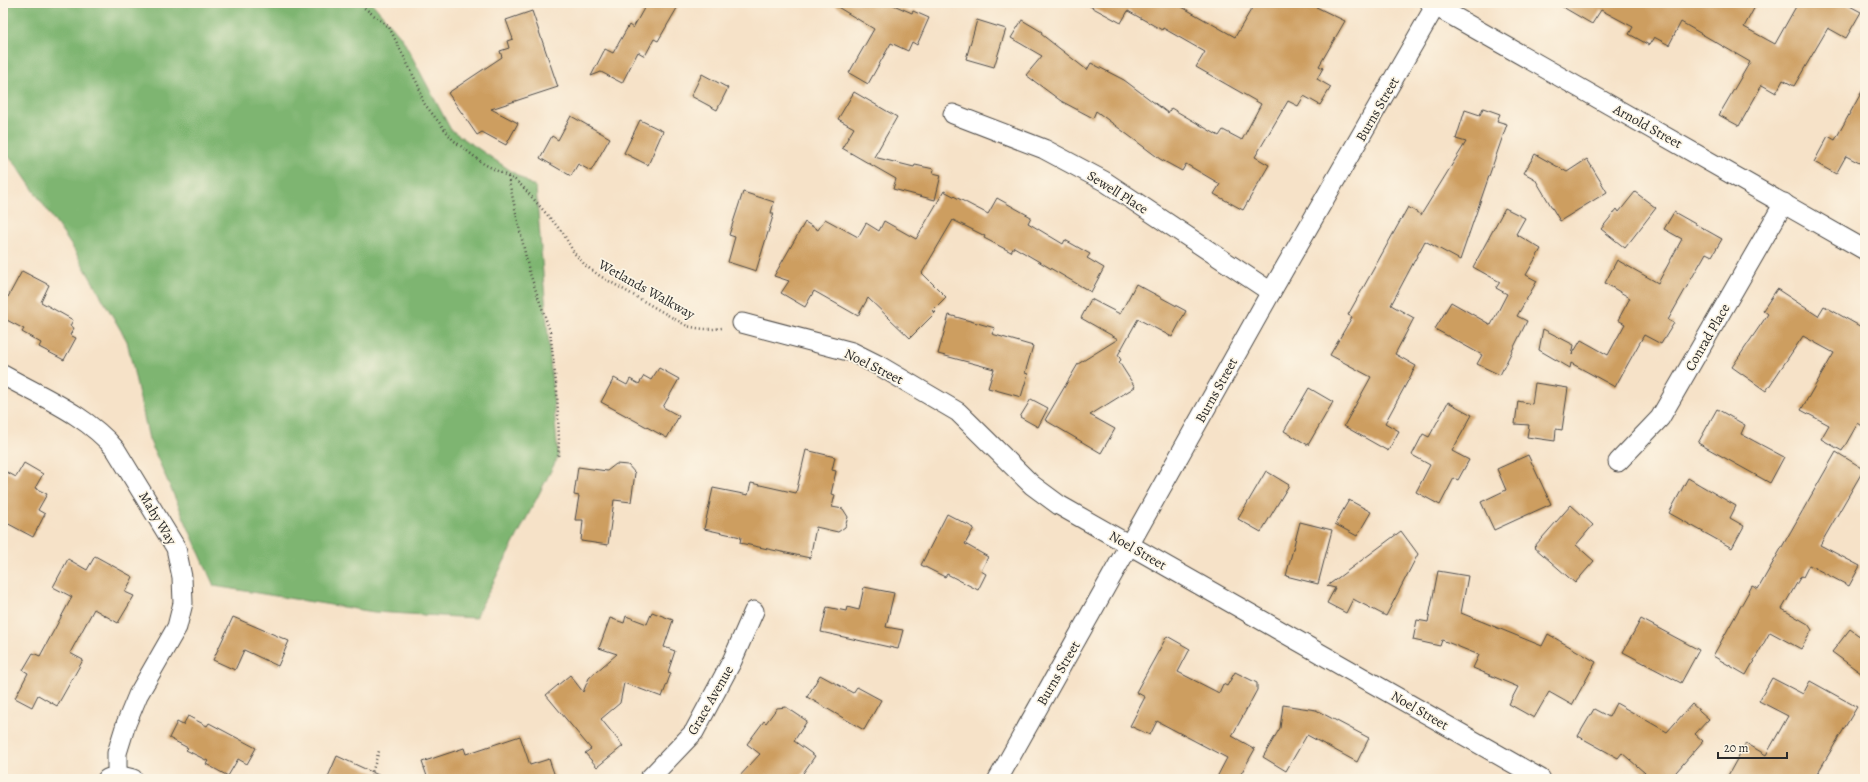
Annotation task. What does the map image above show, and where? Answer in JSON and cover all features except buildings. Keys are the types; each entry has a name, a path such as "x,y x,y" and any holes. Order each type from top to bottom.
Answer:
{"street":[{"name":"Arnold Street","path":"1434,4 1865,250"},
{"name":"Burns Street","path":"998,779 1434,4"},
{"name":"Sewell Place","path":"953,114 1044,149 1104,181 1271,292"},
{"name":"Conrad Place","path":"1618,462 1660,418 1784,203"},
{"name":"Noel Street","path":"742,323 852,352 878,366 958,412 1032,485 1046,496 1130,546 1541,779"},
{"name":"Mahy Way","path":"3,375 88,422 105,436 116,450 176,548 182,577 183,603 177,627 138,695 126,724 117,753 119,778"},
{"name":"Grace Avenue","path":"649,779 694,732 732,661 754,611"}],"path":[{"name":"Wetlands Walkway","path":"358,3 389,28 419,87 423,102 453,140 484,164 508,176 523,187 563,233 574,253 586,266 600,276 687,326 715,329 742,323"},
{"path":"508,176 529,271 550,331 558,391 558,457"},
{"path":"370,779 379,751"}],"green space":[{"path":"3,3 372,3 402,38 451,130 536,188 558,457 475,618 374,612 214,586 149,439 127,341 73,248 17,166 3,150"}]}
